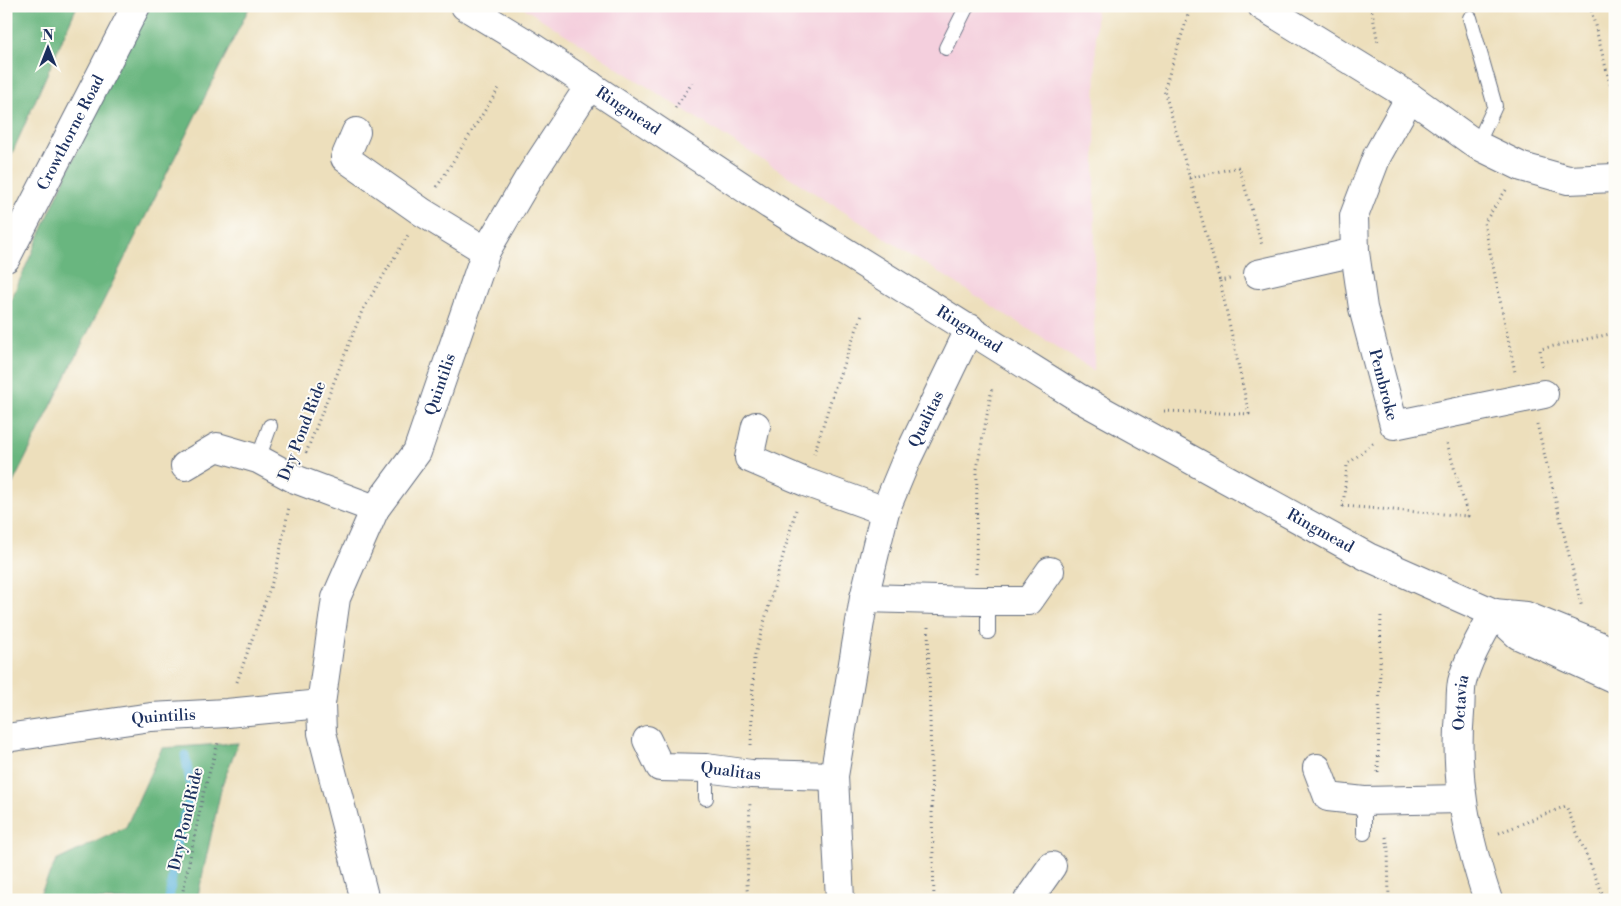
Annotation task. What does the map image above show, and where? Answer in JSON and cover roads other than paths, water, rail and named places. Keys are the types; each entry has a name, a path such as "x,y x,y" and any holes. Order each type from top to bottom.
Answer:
{"street":[{"name":"Ringmead","path":"465,6 526,43 770,205 970,328 1079,398 1368,557 1494,613 1518,635 1615,679"},
{"path":"1262,6 1410,97 1478,145 1522,167 1568,180 1615,178"},
{"name":"Crowthorne Road","path":"6,258 135,8"},
{"name":"Quintilis","path":"365,900 322,733 321,704 336,598 375,509 417,452 486,251 527,182 590,85"},
{"name":"Pembroke","path":"1410,97 1377,156 1354,216 1355,252 1364,308 1394,425 1532,397"},
{"path":"356,132 345,158 422,212 486,251"},
{"path":"1264,273 1355,252"},
{"name":"Qualitas","path":"840,900 834,776 864,598 885,511 905,463 970,328"},
{"path":"756,426 749,458 805,482 885,511"},
{"path":"185,466 217,447 258,459 295,479 375,509"},
{"path":"864,598 1029,602 1050,571"},
{"name":"Ringmead","path":"1494,613 1526,616 1603,647"},
{"name":"Octavia","path":"1488,900 1471,845 1461,799 1458,739 1462,682 1472,655 1494,613"},
{"name":"Quintilis","path":"6,738 151,717 226,713 321,704"},
{"name":"Qualitas","path":"647,740 660,767 706,768 751,774 834,776"},
{"path":"1317,768 1328,797 1371,801 1461,799"},
{"path":"1028,900 1052,866"}],"lane":[{"path":"946,48 967,6"},
{"path":"1470,18 1495,106 1478,145"},
{"path":"258,459 270,426"},
{"path":"982,601 988,632"},
{"path":"706,768 706,798"},
{"path":"1364,833 1371,801"}],"waterway":[{"path":"169,900 177,839 192,793 185,755"}]}
